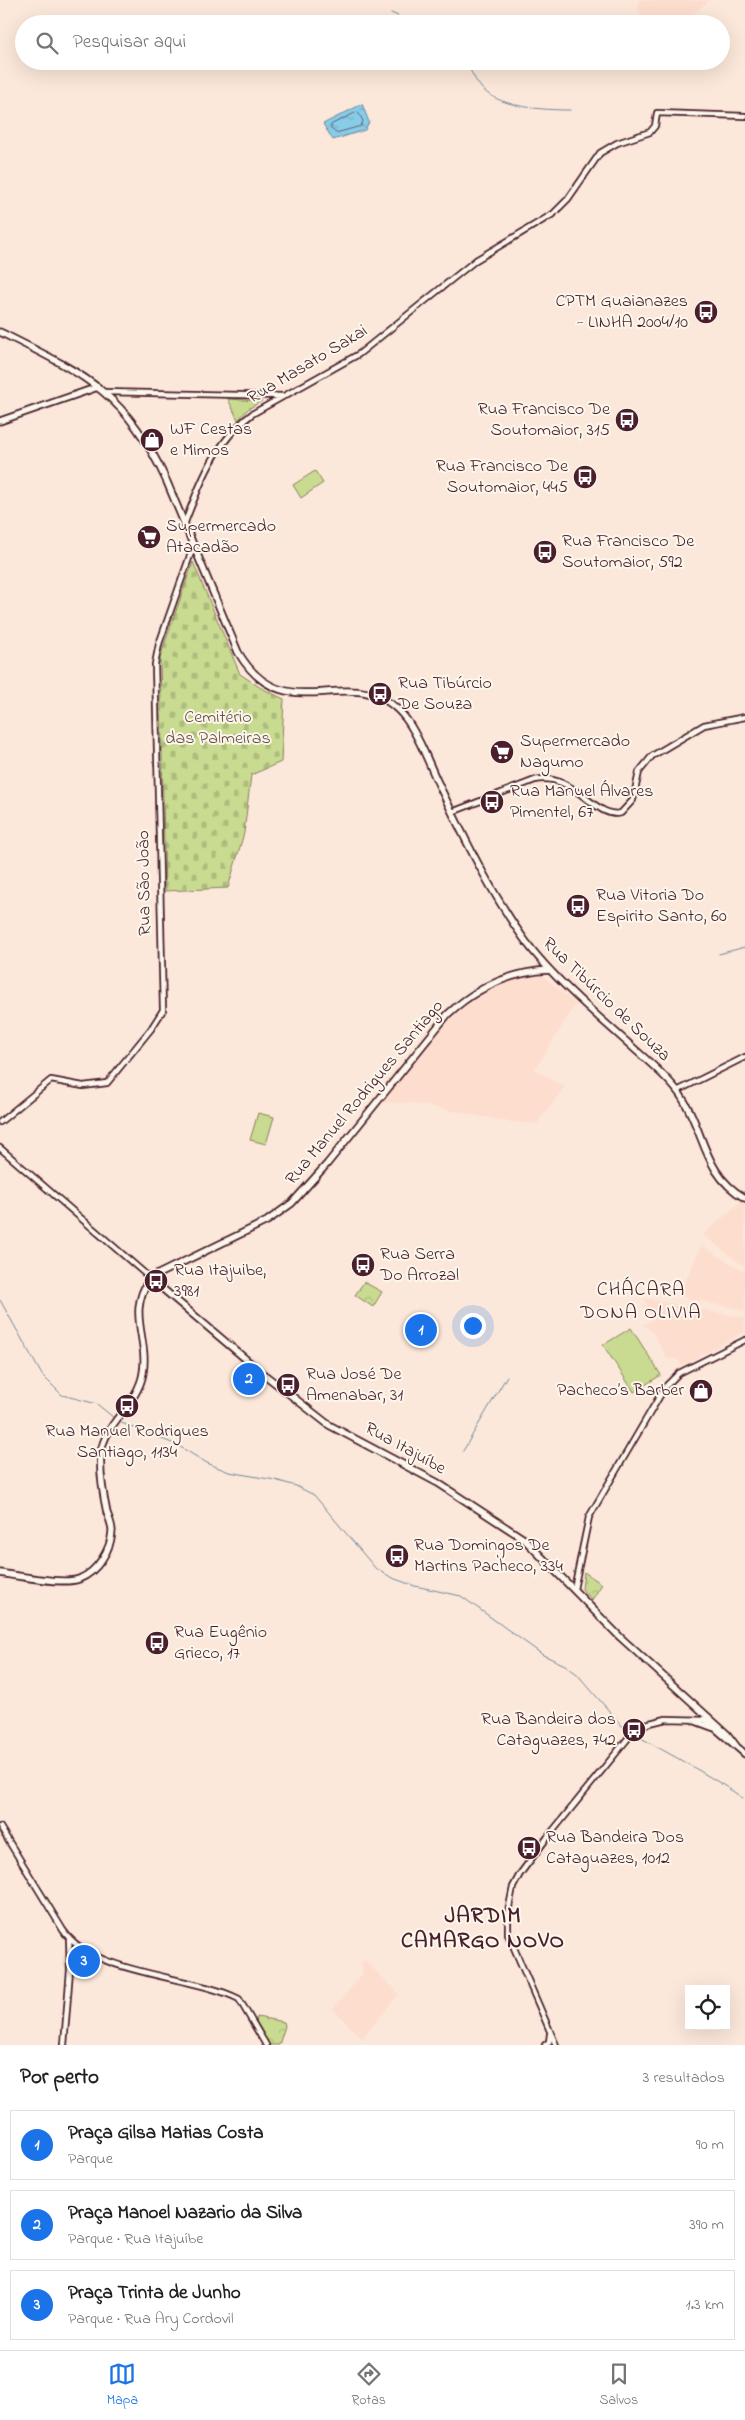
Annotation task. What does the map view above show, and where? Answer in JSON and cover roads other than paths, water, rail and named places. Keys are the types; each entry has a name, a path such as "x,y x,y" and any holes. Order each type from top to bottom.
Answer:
{"main road":[{"name":"Rua Tibúrcio de Souza","path":"0,332 67,366 98,387 105,392 138,428 148,443 238,652 250,670 267,684 282,691 345,690 368,692 378,695 398,710 416,736 495,896 525,941 550,970 677,1091 698,1130 712,1166 725,1184 745,1198"},
{"path":"0,421 98,387"},
{"name":"Rua Manuel Rodrigues Santiago","path":"150,1278 267,1220 292,1203 327,1164 448,1014 463,1000 508,977 520,973 550,970"},
{"path":"0,1573 40,1579 78,1579 102,1559 112,1530 101,1464 103,1445 110,1428 137,1392 143,1372 137,1312 141,1293 150,1278"},
{"name":"Rua Itajuíbe","path":"150,1278 309,1411 329,1425 438,1484 518,1534 620,1637 745,1754"},
{"name":"Rua Itajuíbe","path":"700,1712 706,1720 715,1726"}],"street":[{"name":"Rua Masato Sakai","path":"184,525 200,483 219,448 246,419 359,354 476,260 559,210 600,153 613,145 650,132 655,126 657,113 745,116"},
{"path":"105,392 285,396"},
{"name":"Rua São João","path":"0,1122 51,1080 83,1086 107,1083 151,1029 162,1010 154,664 159,644 193,547"},
{"path":"452,812 535,780 548,778 575,789 611,814 622,813 633,800 639,772 652,756 704,726 745,717"},
{"path":"677,1091 745,1057"},
{"name":"Rua Itajuíbe","path":"0,1148 150,1278"},
{"path":"574,1589 589,1517 665,1387 679,1373 745,1340"},
{"path":"555,2045 508,1934 510,1899 520,1874 633,1731 650,1722 691,1719 706,1720"},
{"path":"691,1719 715,1726"},
{"path":"0,1827 69,1938 96,1956 226,1993 240,2000 266,2045"},
{"path":"64,2045 69,1982 69,1938"},
{"path":"550,2033 547,2043 555,2045"}],"water":[{"path":"362,104 369,122 365,130 333,140 323,124"}],"waterway":[{"path":"391,13 396,15"},
{"path":"470,70 486,93 496,99 534,108 570,110"},
{"path":"719,954 745,947"},
{"path":"0,1300 42,1375 62,1395 97,1404 114,1418"},
{"path":"463,1451 507,1376"},
{"path":"119,1422 177,1445 207,1463 229,1472 275,1480 296,1486 314,1495 376,1569 395,1579 415,1586 461,1596 543,1655 565,1665 577,1674 622,1726 630,1732"},
{"path":"634,1734 743,1798"}],"place":[{"name":"CPTM Guaianazes - LINHA 2004/10","path":"706,312"},
{"name":"Rua Francisco De Soutomaior, 315","path":"627,420"},
{"name":"WF Cestas e Mimos","path":"152,440"},
{"name":"Rua Francisco De Soutomaior, 445","path":"585,477"},
{"name":"Supermercado Atacadão","path":"149,537"},
{"name":"Rua Francisco De Soutomaior, 592","path":"545,552"},
{"name":"Rua Tibúrcio De Souza","path":"380,694"},
{"name":"Supermercado Nagumo","path":"502,752"},
{"name":"Rua Manuel Álvares Pimentel, 67","path":"492,802"},
{"name":"Rua Vitoria Do Espirito Santo, 60","path":"578,906"},
{"name":"Rua Serra Do Arrozal","path":"363,1265"},
{"name":"Rua Itajuibe, 3981","path":"156,1281"},
{"name":"Praça Gilsa Matias Costa","path":"421,1330"},
{"name":"Praça Manoel Nazario da Silva","path":"249,1379"},
{"name":"Rua José De Amenabar, 31","path":"288,1385"},
{"name":"Pacheco’s Barber","path":"701,1391"},
{"name":"Rua Manuel Rodrigues Santiago, 1134","path":"127,1406"},
{"name":"Rua Domingos De Martins Pacheco, 334","path":"397,1556"},
{"name":"Rua Eugênio Grieco, 17","path":"157,1643"},
{"name":"Rua Bandeira dos Cataguazes, 742","path":"634,1730"},
{"name":"Rua Bandeira Dos Cataguazes, 1012","path":"529,1848"},
{"name":"Praça Trinta de Junho","path":"84,1961"}],"district":[{"name":"CHÁCARA DONA OLIVIA","path":"641,1302"},
{"name":"JARDIM CAMARGO NOVO","path":"483,1930"}],"park label":[{"name":"Cemitério das Palmeiras","path":"218,728"}]}
